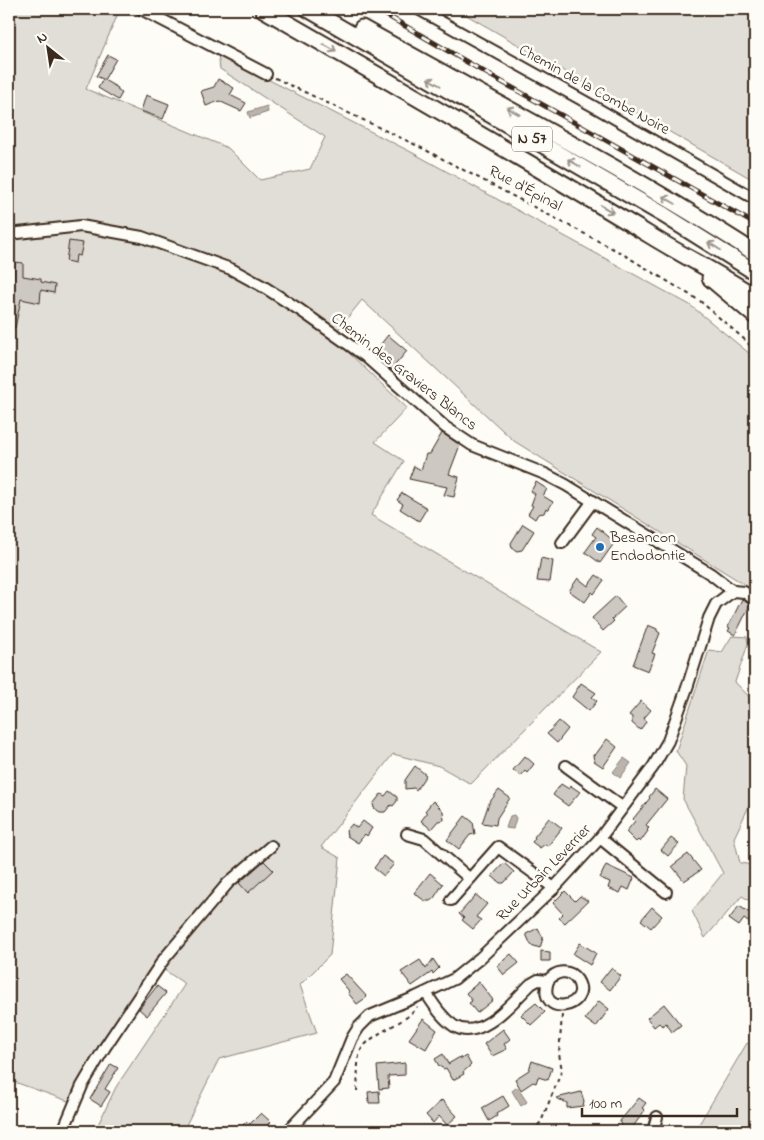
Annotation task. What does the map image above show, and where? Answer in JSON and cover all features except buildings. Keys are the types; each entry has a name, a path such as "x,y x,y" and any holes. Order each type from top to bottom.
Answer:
{"highway":[{"name":"N 57","path":"263,9 515,154 682,255 738,285 755,297"},
{"name":"N 57","path":"308,9 664,215 755,272"},
{"path":"326,9 547,130 681,207 755,253"},
{"path":"682,255 755,316"}],"street":[{"path":"141,9 266,74"},
{"name":"Chemin de la Combe Noire","path":"418,9 755,199"},
{"name":"Chemin des Graviers Blancs","path":"9,234 81,226 142,237 193,254 231,270 264,287 300,310 365,356 445,427 472,445 545,474 711,574 733,591"},
{"path":"562,543 592,501"},
{"path":"733,591 744,592 755,600"},
{"name":"Rue Urbain Leverrier","path":"288,1131 334,1082 352,1038 359,1026 370,1016 426,993 454,979 480,958 554,888 600,838 653,767 668,741 688,685 708,618 716,604 733,591"},
{"path":"566,766 622,808"},
{"path":"407,834 424,839 469,878"},
{"path":"600,838 666,892"},
{"path":"63,1131 82,1086 164,959 228,883 271,846"},
{"path":"451,900 498,847 554,888"},
{"path":"562,972 567,973 576,979 579,985 578,996 565,1006 554,1004 547,996 548,981 551,976 562,972"},
{"path":"426,993 439,1012 455,1026 465,1029 478,1029 491,1022 531,984 538,980 548,981"},
{"path":"653,1131 657,1117"}],"path":[{"name":"Rue d'Épinal","path":"266,74 426,150 622,253 700,301 755,351"},
{"path":"357,1091 359,1055 363,1047 390,1026 417,1009 416,997"},
{"path":"532,1131 541,1122 562,1070 559,1054 562,1012 565,1006"}],"shaded area":[{"path":"9,9 120,9 86,89 228,148 260,180 310,169 325,137 220,69 218,54 413,153 690,305 755,358 755,591 514,441 362,300 332,337 407,408 375,442 404,461 371,515 601,652 471,784 439,766 393,754 321,847 340,858 330,955 300,985 317,1033 219,1059 183,1131 95,1131 116,1087 185,984 154,963 108,1032 68,1101 9,1080"},
{"path":"456,9 755,9 755,181"},
{"path":"267,106 268,112 250,118 248,112"},
{"path":"732,636 747,637 748,644 735,682 755,703 755,799 750,804 734,838 740,863 752,865 755,863 755,904 742,896 705,938 692,911 723,873 683,799 686,766 676,751 709,650 722,652"},
{"path":"624,758 631,763 620,778 613,772"},
{"path":"514,815 516,818 513,829 506,828 510,816"},
{"path":"747,1043 755,1048 755,1131 695,1131"},
{"path":"517,1087 527,1102 521,1106 512,1091"}],"railway":[{"path":"376,9 755,224"}],"place":[{"name":"Besancon Endodontie","path":"600,547"}]}
